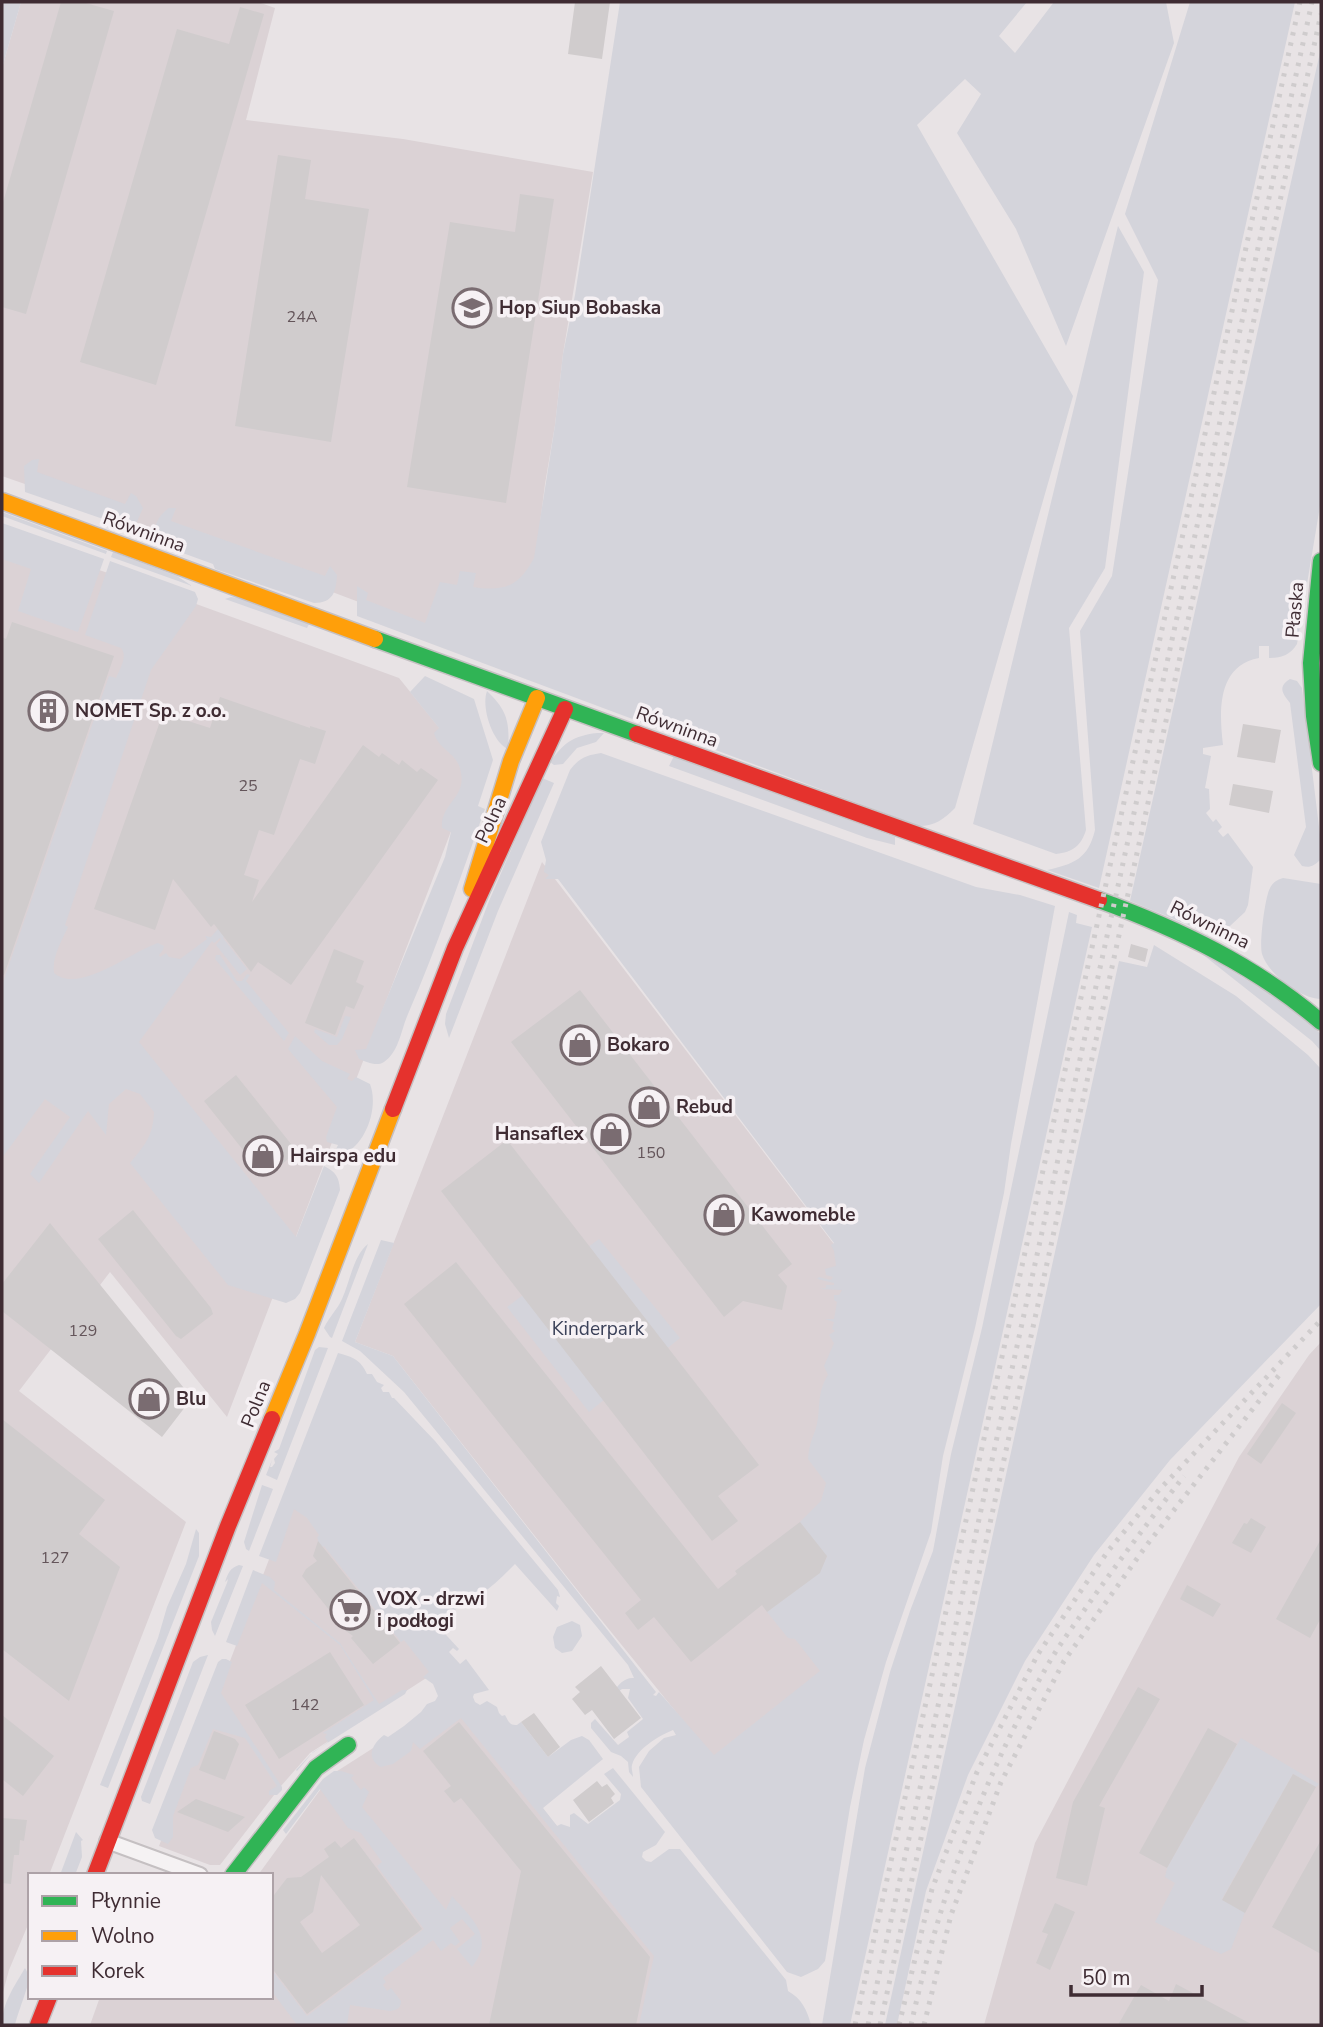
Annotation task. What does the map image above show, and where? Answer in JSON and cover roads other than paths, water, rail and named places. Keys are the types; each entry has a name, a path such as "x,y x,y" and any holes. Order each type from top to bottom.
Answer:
{"street":[{"name":"Równinna","path":"2,501 565,709 1124,909 1199,940 1241,963 1314,1008 1321,1022"},
{"name":"Płaska","path":"1321,561 1311,663 1314,716 1321,763"},
{"name":"Polna","path":"455,948 490,825 511,761 537,698"},
{"name":"Polna","path":"96,1873 228,1526 307,1334 455,948 565,709"},
{"path":"235,1873 316,1768 348,1745"},
{"path":"107,1841 195,1873"},
{"path":"38,2025 48,1999"}],"railway":[{"path":"855,2025 1300,2"},
{"path":"868,2025 1312,2"},
{"path":"880,2025 1321,14"},
{"path":"899,2025 932,1889 977,1772 1038,1654 1108,1551 1159,1490 1321,1320"},
{"path":"924,2025 951,1915 1001,1782 1064,1661 1146,1546 1280,1374"},
{"path":"911,2025 935,1930 950,1884 984,1792 1004,1748 1058,1648 1184,1476"}],"place":[{"name":"Hop Siup Bobaska","path":"472,308"},
{"name":"NOMET Sp. z o.o.","path":"48,711"},
{"name":"Bokaro","path":"580,1045"},
{"name":"Rebud","path":"649,1107"},
{"name":"Hansaflex","path":"611,1134"},
{"name":"Hairspa edu","path":"263,1156"},
{"name":"Kawomeble","path":"724,1215"},
{"name":"Blu","path":"149,1399"},
{"name":"VOX - drzwi i podłogi","path":"350,1610"}],"park label":[{"name":"Kinderpark","path":"598,1329"}]}
